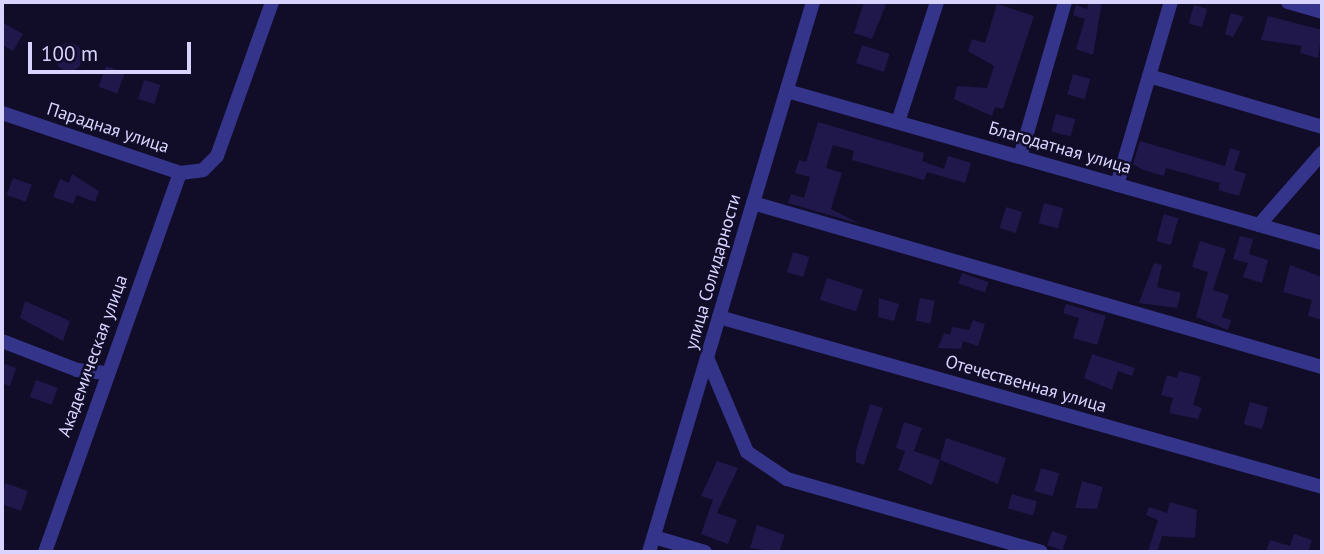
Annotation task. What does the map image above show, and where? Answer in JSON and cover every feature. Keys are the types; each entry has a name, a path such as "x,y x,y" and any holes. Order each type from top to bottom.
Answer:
{"street":[{"name":"Парадная улица","path":"2,113 180,173 203,170 217,156 272,2"},
{"name":"улица Солидарности","path":"649,552 813,2"},
{"path":"898,122 937,2"},
{"path":"1020,157 1065,2"},
{"path":"1117,184 1171,2"},
{"path":"1288,2 1322,12"},
{"path":"1149,76 1322,127"},
{"name":"Благодатная улица","path":"787,91 1322,243"},
{"path":"1259,225 1322,153"},
{"name":"Академическая улица","path":"45,552 106,373 180,173"},
{"path":"754,203 1322,367"},
{"name":"Отечественная улица","path":"719,317 1322,487"},
{"path":"2,341 76,370 106,373"},
{"path":"708,360 747,452 787,479 1041,552"},
{"path":"654,537 705,552"}],"building":[{"path":"864,2 887,2 872,39 854,33"},
{"path":"1089,2 1102,2 1093,55 1076,49 1085,19 1073,15 1076,5 1087,9"},
{"path":"997,4 1034,16 1003,109 995,107 992,116 954,99 957,86 987,88 994,66 968,51 972,39 985,43"},
{"path":"1194,5 1207,9 1202,27 1188,23"},
{"path":"1231,13 1244,17 1233,37 1225,34"},
{"path":"1268,16 1322,30 1318,58 1300,53 1302,46 1261,40"},
{"path":"2,22 23,34 13,51 2,45"},
{"path":"69,43 79,47 83,57 79,67 69,71 59,67 55,57 59,47"},
{"path":"862,45 890,54 884,72 856,63"},
{"path":"106,66 125,73 117,94 98,87"},
{"path":"1073,74 1090,79 1085,99 1067,94"},
{"path":"144,80 160,85 154,104 138,99"},
{"path":"1056,114 1075,119 1071,137 1051,131"},
{"path":"818,122 924,153 922,161 944,169 948,156 971,163 965,183 927,172 924,180 852,160 854,151 833,145 826,168 842,173 831,209 860,224 788,203 791,194 804,198 810,177 795,173 799,160 806,162"},
{"path":"1140,141 1225,166 1230,148 1240,151 1234,170 1246,174 1239,196 1218,190 1220,183 1166,168 1164,176 1143,170 1133,164"},
{"path":"72,174 99,191 95,202 77,195 73,204 53,197 60,179 69,183"},
{"path":"13,178 32,185 26,202 7,195"},
{"path":"1044,203 1063,208 1058,228 1039,223"},
{"path":"1006,207 1022,212 1016,233 1000,228"},
{"path":"1164,214 1178,218 1171,245 1156,241"},
{"path":"1240,236 1253,239 1249,254 1268,260 1262,283 1243,277 1248,263 1233,259"},
{"path":"1200,241 1226,249 1213,290 1229,295 1222,317 1231,320 1228,330 1196,317 1208,272 1192,267"},
{"path":"793,252 809,257 803,277 787,272"},
{"path":"1154,263 1162,265 1157,287 1181,293 1177,308 1139,303"},
{"path":"1290,265 1322,277 1322,320 1308,316 1312,300 1283,292"},
{"path":"962,273 988,282 985,293 958,283"},
{"path":"827,278 863,290 856,312 820,300"},
{"path":"879,298 899,304 894,321 878,317"},
{"path":"920,298 935,301 930,323 916,321"},
{"path":"25,301 70,321 63,341 20,318"},
{"path":"1066,304 1106,316 1097,345 1073,338 1079,318 1063,313"},
{"path":"973,320 985,324 978,346 963,341 961,349 938,348 944,333 950,335 952,327 969,330"},
{"path":"1092,354 1135,368 1132,376 1118,371 1112,390 1084,378"},
{"path":"2,363 16,368 10,386 2,383"},
{"path":"1179,371 1201,377 1193,405 1202,408 1198,419 1169,413 1173,398 1161,395 1167,375 1177,378"},
{"path":"36,380 58,388 51,405 30,397"},
{"path":"1250,402 1268,407 1262,429 1244,424"},
{"path":"870,404 883,408 864,465 856,462 856,451"},
{"path":"904,422 922,428 914,451 940,460 932,485 898,470 905,451 896,448"},
{"path":"946,438 1006,458 998,484 940,460"},
{"path":"717,461 738,468 717,513 737,520 728,544 701,534 713,500 701,496"},
{"path":"1041,468 1059,473 1053,496 1034,491"},
{"path":"1082,481 1103,487 1097,509 1075,508"},
{"path":"5,483 28,491 21,511 2,504"},
{"path":"1012,494 1037,501 1033,516 1008,508"},
{"path":"1170,502 1197,510 1195,538 1162,536 1157,552 1148,552 1158,520 1146,515 1149,507 1167,513"},
{"path":"757,525 785,535 779,552 750,548"},
{"path":"1052,531 1067,536 1063,550 1047,545"},
{"path":"1294,534 1312,540 1308,552 1266,552 1270,540 1290,546"}]}
